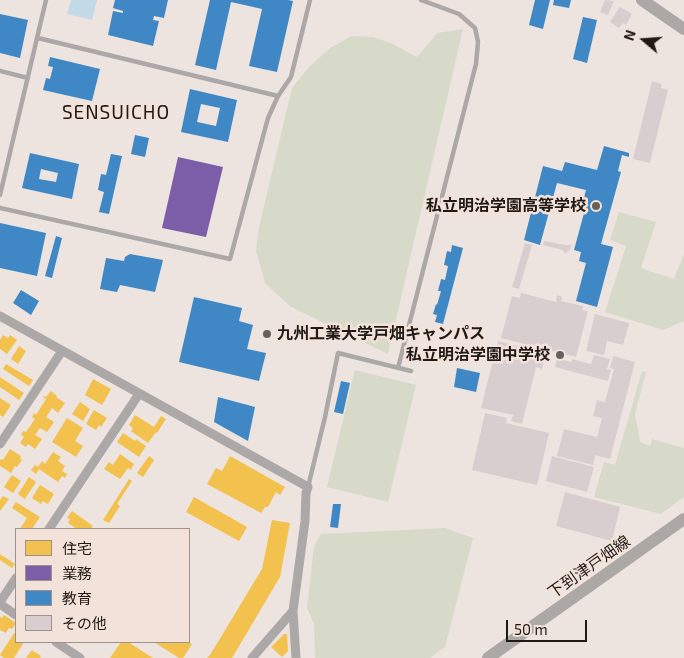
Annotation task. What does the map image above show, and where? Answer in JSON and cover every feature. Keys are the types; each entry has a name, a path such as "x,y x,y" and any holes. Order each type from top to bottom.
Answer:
{"main road":[{"path":"642,0 684,29"},
{"name":"下到津戸畑線","path":"488,658 684,519"}],"street":[{"path":"0,316 308,487 292,611 296,658"},
{"path":"0,444 62,351"},
{"path":"50,528 140,394"},
{"path":"15,580 0,603 15,614"},
{"path":"252,658 292,611"},
{"path":"58,643 80,658"}],"lane":[{"path":"0,195 46,0"},
{"path":"0,208 230,259 268,118 278,96 291,77 310,0"},
{"path":"398,368 476,64 478,42 475,28 459,14 420,0"},
{"path":"38,38 278,96"},
{"path":"0,72 28,78"},
{"path":"308,487 326,417 338,353 412,370"}],"green space":[{"path":"463,29 388,354 291,307 265,283 256,251 259,227 292,88 309,67 330,48 352,36 373,37 391,43 417,57 437,33"},
{"path":"619,212 656,222 641,268 674,279 684,254 684,321 663,330 605,312 626,246 610,240"},
{"path":"355,370 416,385 388,502 327,487"},
{"path":"642,371 646,372 635,414 640,442 650,446 652,439 684,448 684,497 661,514 594,497 604,462 615,465"},
{"path":"445,528 473,538 445,647 430,658 315,658 314,624 307,608 314,546 321,534"}],"water":[{"path":"71,0 97,0 92,20 67,14"}],"building: 住宅":[{"path":"3,335 8,338 10,335 17,340 7,354 0,349 0,340"},
{"path":"19,346 26,351 18,364 11,359"},
{"path":"6,364 33,380 29,386 3,369"},
{"path":"0,377 24,393 19,400 0,387"},
{"path":"93,379 111,389 102,405 85,395"},
{"path":"51,391 65,403 58,413 52,408 46,417 54,422 47,432 40,428 35,435 42,439 35,449 28,444 26,447 20,443 24,437 21,435 23,431 26,432 35,419 32,417 34,413 36,415 46,399 43,397 46,397"},
{"path":"0,398 11,405 3,417 0,415"},
{"path":"80,402 90,409 83,421 72,414"},
{"path":"94,410 107,418 101,427 99,425 96,430 86,424"},
{"path":"135,415 154,427 161,416 166,419 148,443 131,431 133,428 129,425"},
{"path":"67,418 83,428 75,441 83,446 76,457 52,442"},
{"path":"123,433 146,446 139,457 117,442"},
{"path":"10,449 21,456 20,459 22,460 11,473 0,466 1,459 3,460"},
{"path":"53,452 61,457 58,461 65,466 62,471 67,474 65,478 62,476 58,482 39,469 36,474 31,470 35,465 38,467 42,461 45,464"},
{"path":"120,454 134,464 131,470 128,468 120,479 104,469 109,462 113,465"},
{"path":"149,456 154,460 143,477 137,473"},
{"path":"230,456 285,487 280,495 276,492 268,507 265,507 261,513 207,484 216,468 222,471"},
{"path":"12,475 21,481 13,493 4,487"},
{"path":"29,477 36,482 25,499 18,494"},
{"path":"129,479 132,481 117,504 120,506 109,523 103,520"},
{"path":"40,485 54,494 48,504 43,501 41,504 32,498"},
{"path":"3,496 9,499 0,511 0,500"},
{"path":"194,497 247,527 239,541 186,512"},
{"path":"16,502 40,517 33,528 21,528 27,518 12,508"},
{"path":"72,511 93,526 91,528 76,528 68,523 70,519 67,518"},
{"path":"272,520 290,523 280,577 232,658 207,658 262,569"},
{"path":"0,554 15,564 12,568 0,560"},
{"path":"4,615 15,622 12,629 9,628 6,633 0,630 0,617 2,618"},
{"path":"14,633 15,643 23,643 14,658 4,658 0,655"},
{"path":"284,634 287,634 288,651 282,657 271,647"},
{"path":"120,643 130,643 153,658 110,658"},
{"path":"156,643 192,644 183,658 179,658"},
{"path":"32,650 41,656 40,658 26,658"}],"building: 業務":[{"path":"178,157 223,167 206,237 162,228"}],"building: 教育":[{"path":"115,0 168,0 164,18 154,16 153,20 159,21 153,46 108,35 113,11 123,13 123,11 113,8"},
{"path":"210,0 293,1 277,72 249,66 262,9 231,2 216,70 195,65"},
{"path":"535,0 550,0 543,29 529,25"},
{"path":"554,0 571,0 569,8 553,5"},
{"path":"0,14 28,20 20,58 0,53"},
{"path":"583,17 597,20 587,63 573,59"},
{"path":"50,57 100,69 92,101 43,90 46,78 50,79 53,67 48,66"},
{"path":"190,89 237,100 228,142 181,132","holes":["201,104 220,108 216,126 197,122"]},
{"path":"135,135 149,138 145,157 131,154"},
{"path":"604,146 629,153 629,157 622,155 618,171 621,172 601,244 613,247 597,307 576,301 586,263 579,261 581,252 574,250 587,202 583,201 586,190 557,183 540,245 524,240 543,166 562,171 565,162 597,170"},
{"path":"30,153 79,164 72,199 22,188","holes":["41,169 58,173 56,182 39,179"]},
{"path":"111,154 122,156 109,214 99,212 104,192 98,190 101,174 106,175"},
{"path":"0,223 46,233 37,276 0,268"},
{"path":"56,236 62,238 52,278 45,276"},
{"path":"452,245 463,248 443,324 435,322 437,315 433,314 441,291 438,291 441,279 445,280 448,266 444,265 447,251 451,252"},
{"path":"130,254 163,260 155,292 120,285 117,292 100,289 106,258 124,261 125,257"},
{"path":"21,290 39,301 31,315 13,303"},
{"path":"194,297 242,308 239,321 253,325 247,349 266,353 259,381 179,362"},
{"path":"457,368 480,373 476,392 454,387"},
{"path":"341,381 350,383 343,414 334,412"},
{"path":"218,397 255,407 248,441 214,422"},
{"path":"333,504 341,504 338,528 330,527"}],"building: その他":[{"path":"605,0 614,1 608,15 600,12"},
{"path":"620,7 632,14 626,25 623,23 619,28 610,22"},
{"path":"652,81 662,84 661,88 668,90 650,163 633,159"},
{"path":"544,241 572,245 565,254 563,250 543,245"},
{"path":"525,243 532,245 519,289 512,287"},
{"path":"521,293 556,302 557,295 562,297 561,301 583,306 582,310 588,311 576,357 501,338 512,296 520,298"},
{"path":"595,314 629,323 623,345 607,341 604,355 586,351"},
{"path":"498,341 546,353 542,369 536,367 522,424 511,421 513,415 481,408"},
{"path":"594,355 610,359 607,369 611,370 608,381 555,367 557,358 571,362 572,359 591,364"},
{"path":"613,356 635,362 610,459 595,455 593,465 557,456 564,429 597,437 602,418 593,416 597,400 605,402 614,369 610,368"},
{"path":"485,413 507,418 506,423 549,433 537,485 472,470"},
{"path":"552,456 594,467 587,492 546,481"},
{"path":"565,492 620,507 612,541 556,526"}],"place":[{"name":"私立明治学園高等学校","path":"596,206"},
{"name":"九州工業大学戸畑キャンパス","path":"267,334"},
{"name":"私立明治学園中学校","path":"560,355"}],"district":[{"name":"SENSUICHO","path":"116,113"}]}
